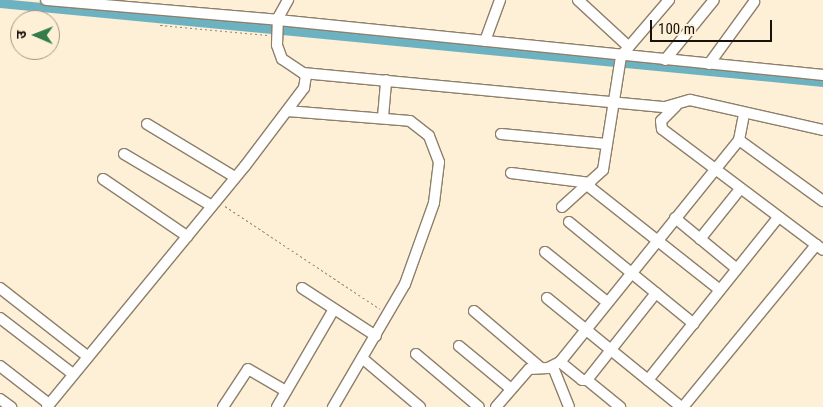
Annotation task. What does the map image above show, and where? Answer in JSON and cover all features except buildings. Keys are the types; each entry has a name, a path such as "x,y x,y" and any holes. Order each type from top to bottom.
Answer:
{"street":[{"path":"46,0 129,4 277,28 485,41 621,58 666,60 823,75"},
{"path":"288,0 277,28 282,59 303,73 613,102 676,106"},
{"path":"485,41 500,0"},
{"path":"578,0 629,47"},
{"path":"562,207 603,170 621,58 668,0"},
{"path":"666,60 714,0"},
{"path":"709,64 754,2"},
{"path":"0,366 48,406 287,111 307,81 303,73"},
{"path":"383,117 386,80"},
{"path":"547,298 682,407 819,247 662,129 661,121 676,106 690,100 744,114 823,130"},
{"path":"287,111 383,117 410,121 423,128 436,152 440,170 424,233 389,315 333,407"},
{"path":"496,407 529,369 557,365 738,140 744,114"},
{"path":"147,124 235,177"},
{"path":"501,134 607,144"},
{"path":"738,140 823,202"},
{"path":"124,154 214,203"},
{"path":"511,173 588,184 720,290"},
{"path":"103,179 187,236"},
{"path":"700,239 740,189"},
{"path":"674,218 737,269"},
{"path":"648,380 778,218"},
{"path":"569,222 694,324"},
{"path":"545,252 607,302"},
{"path":"0,288 87,356"},
{"path":"302,288 376,336"},
{"path":"587,380 656,293"},
{"path":"277,407 334,309"},
{"path":"474,311 541,368"},
{"path":"0,318 73,374"},
{"path":"459,346 511,389"},
{"path":"416,354 479,407"},
{"path":"362,358 420,407"},
{"path":"557,365 582,380 587,380 620,407"},
{"path":"557,365 568,407"},
{"path":"223,407 248,369 286,391"},
{"path":"0,399 11,407"}],"path":[{"path":"160,25 277,28"},
{"path":"214,203 389,315"}],"waterway":[{"path":"0,3 823,82"}]}
